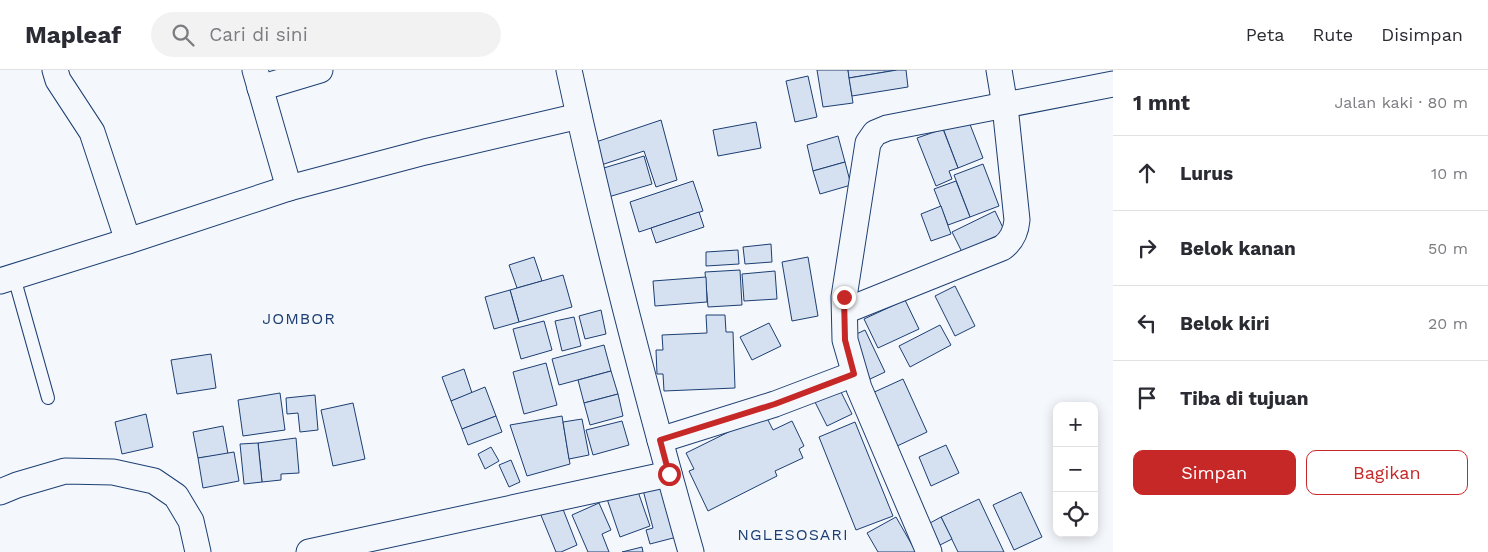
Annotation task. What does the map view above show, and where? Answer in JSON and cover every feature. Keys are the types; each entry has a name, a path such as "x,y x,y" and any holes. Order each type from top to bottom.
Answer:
{"street":[{"path":"55,70 58,80 92,132 128,241"},
{"path":"289,188 258,79 320,70"},
{"path":"569,70 660,440 691,552"},
{"path":"844,311 1008,244 1016,229 1017,220 1005,106 999,70"},
{"path":"929,552 854,374 845,340 844,297 868,143 875,134 887,128 1113,84"},
{"path":"7,279 289,188 425,152 579,116"},
{"path":"660,440 775,404 854,374"},
{"path":"0,492 65,471 113,472 154,481 176,496 191,522 198,552"},
{"path":"309,552 669,474"}],"lane":[{"path":"7,279 48,398"}],"building":[{"path":"817,70 848,70 853,103 823,107"},
{"path":"848,70 897,70 849,78"},
{"path":"906,70 908,87 852,96 849,78"},
{"path":"808,76 817,117 795,122 786,81"},
{"path":"966,114 983,158 958,168 941,123"},
{"path":"661,120 677,180 656,187 644,151 598,166 593,143"},
{"path":"756,122 761,148 718,156 713,130"},
{"path":"943,129 958,168 949,171 952,179 936,186 917,138"},
{"path":"838,136 845,162 813,171 807,145"},
{"path":"644,156 652,184 605,198 597,170"},
{"path":"845,162 851,185 820,194 813,171"},
{"path":"983,164 999,206 970,217 954,175"},
{"path":"693,181 703,211 639,232 630,202"},
{"path":"956,181 970,217 948,225 934,189"},
{"path":"941,206 951,234 931,241 921,214"},
{"path":"995,211 1005,232 962,252 952,232"},
{"path":"699,212 704,227 656,243 651,228"},
{"path":"771,244 772,262 745,264 743,247"},
{"path":"738,250 739,264 706,266 706,252"},
{"path":"534,257 542,281 517,288 509,265"},
{"path":"808,257 818,316 792,321 782,262"},
{"path":"740,270 742,305 708,307 705,272"},
{"path":"775,271 777,299 744,301 742,274"},
{"path":"563,275 572,307 519,322 510,290"},
{"path":"706,277 707,302 655,306 653,281"},
{"path":"955,286 975,326 955,336 935,296"},
{"path":"510,290 519,322 494,329 485,297"},
{"path":"905,300 919,329 878,348 864,319"},
{"path":"601,310 606,334 585,339 579,316"},
{"path":"706,315 725,315 726,332 733,332 735,388 664,391 663,374 657,374 656,350 663,350 662,335 707,333"},
{"path":"574,317 581,346 562,351 555,321"},
{"path":"544,321 552,350 521,359 513,329"},
{"path":"769,323 781,346 752,360 740,337"},
{"path":"940,325 951,345 910,367 899,346"},
{"path":"865,330 885,372 868,380 848,338"},
{"path":"604,345 611,371 559,385 552,359"},
{"path":"211,354 216,388 177,394 171,360"},
{"path":"546,363 557,405 524,414 513,372"},
{"path":"464,369 472,393 451,401 442,377"},
{"path":"611,371 618,394 584,403 578,380"},
{"path":"903,379 927,432 895,447 870,394"},
{"path":"485,387 496,416 462,429 451,401"},
{"path":"839,388 852,414 827,426 814,400"},
{"path":"280,393 285,430 243,436 238,400"},
{"path":"618,394 623,416 590,425 584,403"},
{"path":"315,395 318,430 300,432 298,413 287,414 286,398"},
{"path":"353,403 365,459 333,466 321,410"},
{"path":"146,414 153,447 122,454 115,422"},
{"path":"765,414 773,430 792,421 804,446 799,449 803,458 775,471 777,476 708,511 689,471 694,469 686,453"},
{"path":"496,416 502,432 468,445 462,429"},
{"path":"562,416 570,464 527,476 510,425"},
{"path":"582,419 589,455 569,459 563,422"},
{"path":"622,421 629,445 593,455 586,430"},
{"path":"855,422 893,516 856,530 819,437"},
{"path":"223,426 228,454 198,458 193,432"},
{"path":"296,438 299,473 281,474 281,480 262,482 258,443"},
{"path":"258,443 262,482 244,484 240,444"},
{"path":"946,445 959,473 931,486 919,457"},
{"path":"491,447 499,461 485,469 478,454"},
{"path":"234,452 239,481 203,488 198,458"},
{"path":"511,460 520,482 509,487 499,465"},
{"path":"635,483 650,526 620,537 605,493"},
{"path":"665,485 677,537 650,544 646,530 653,528 643,490"},
{"path":"1021,492 1042,537 1014,550 993,505"},
{"path":"559,499 577,545 561,552 556,552 538,508"},
{"path":"979,499 1004,552 958,552 941,517"},
{"path":"599,503 611,530 602,534 609,552 588,552 572,515"},
{"path":"896,517 916,552 878,552 867,533"},
{"path":"941,517 952,539 940,545 930,523"},
{"path":"642,547 643,552 622,552"}],"district":[{"name":"JOMBOR","path":"299,318"},
{"name":"NGLESOSARI","path":"793,534"}],"route":[{"path":"669,474 660,440 775,404 854,374 845,340 844,297"}]}
